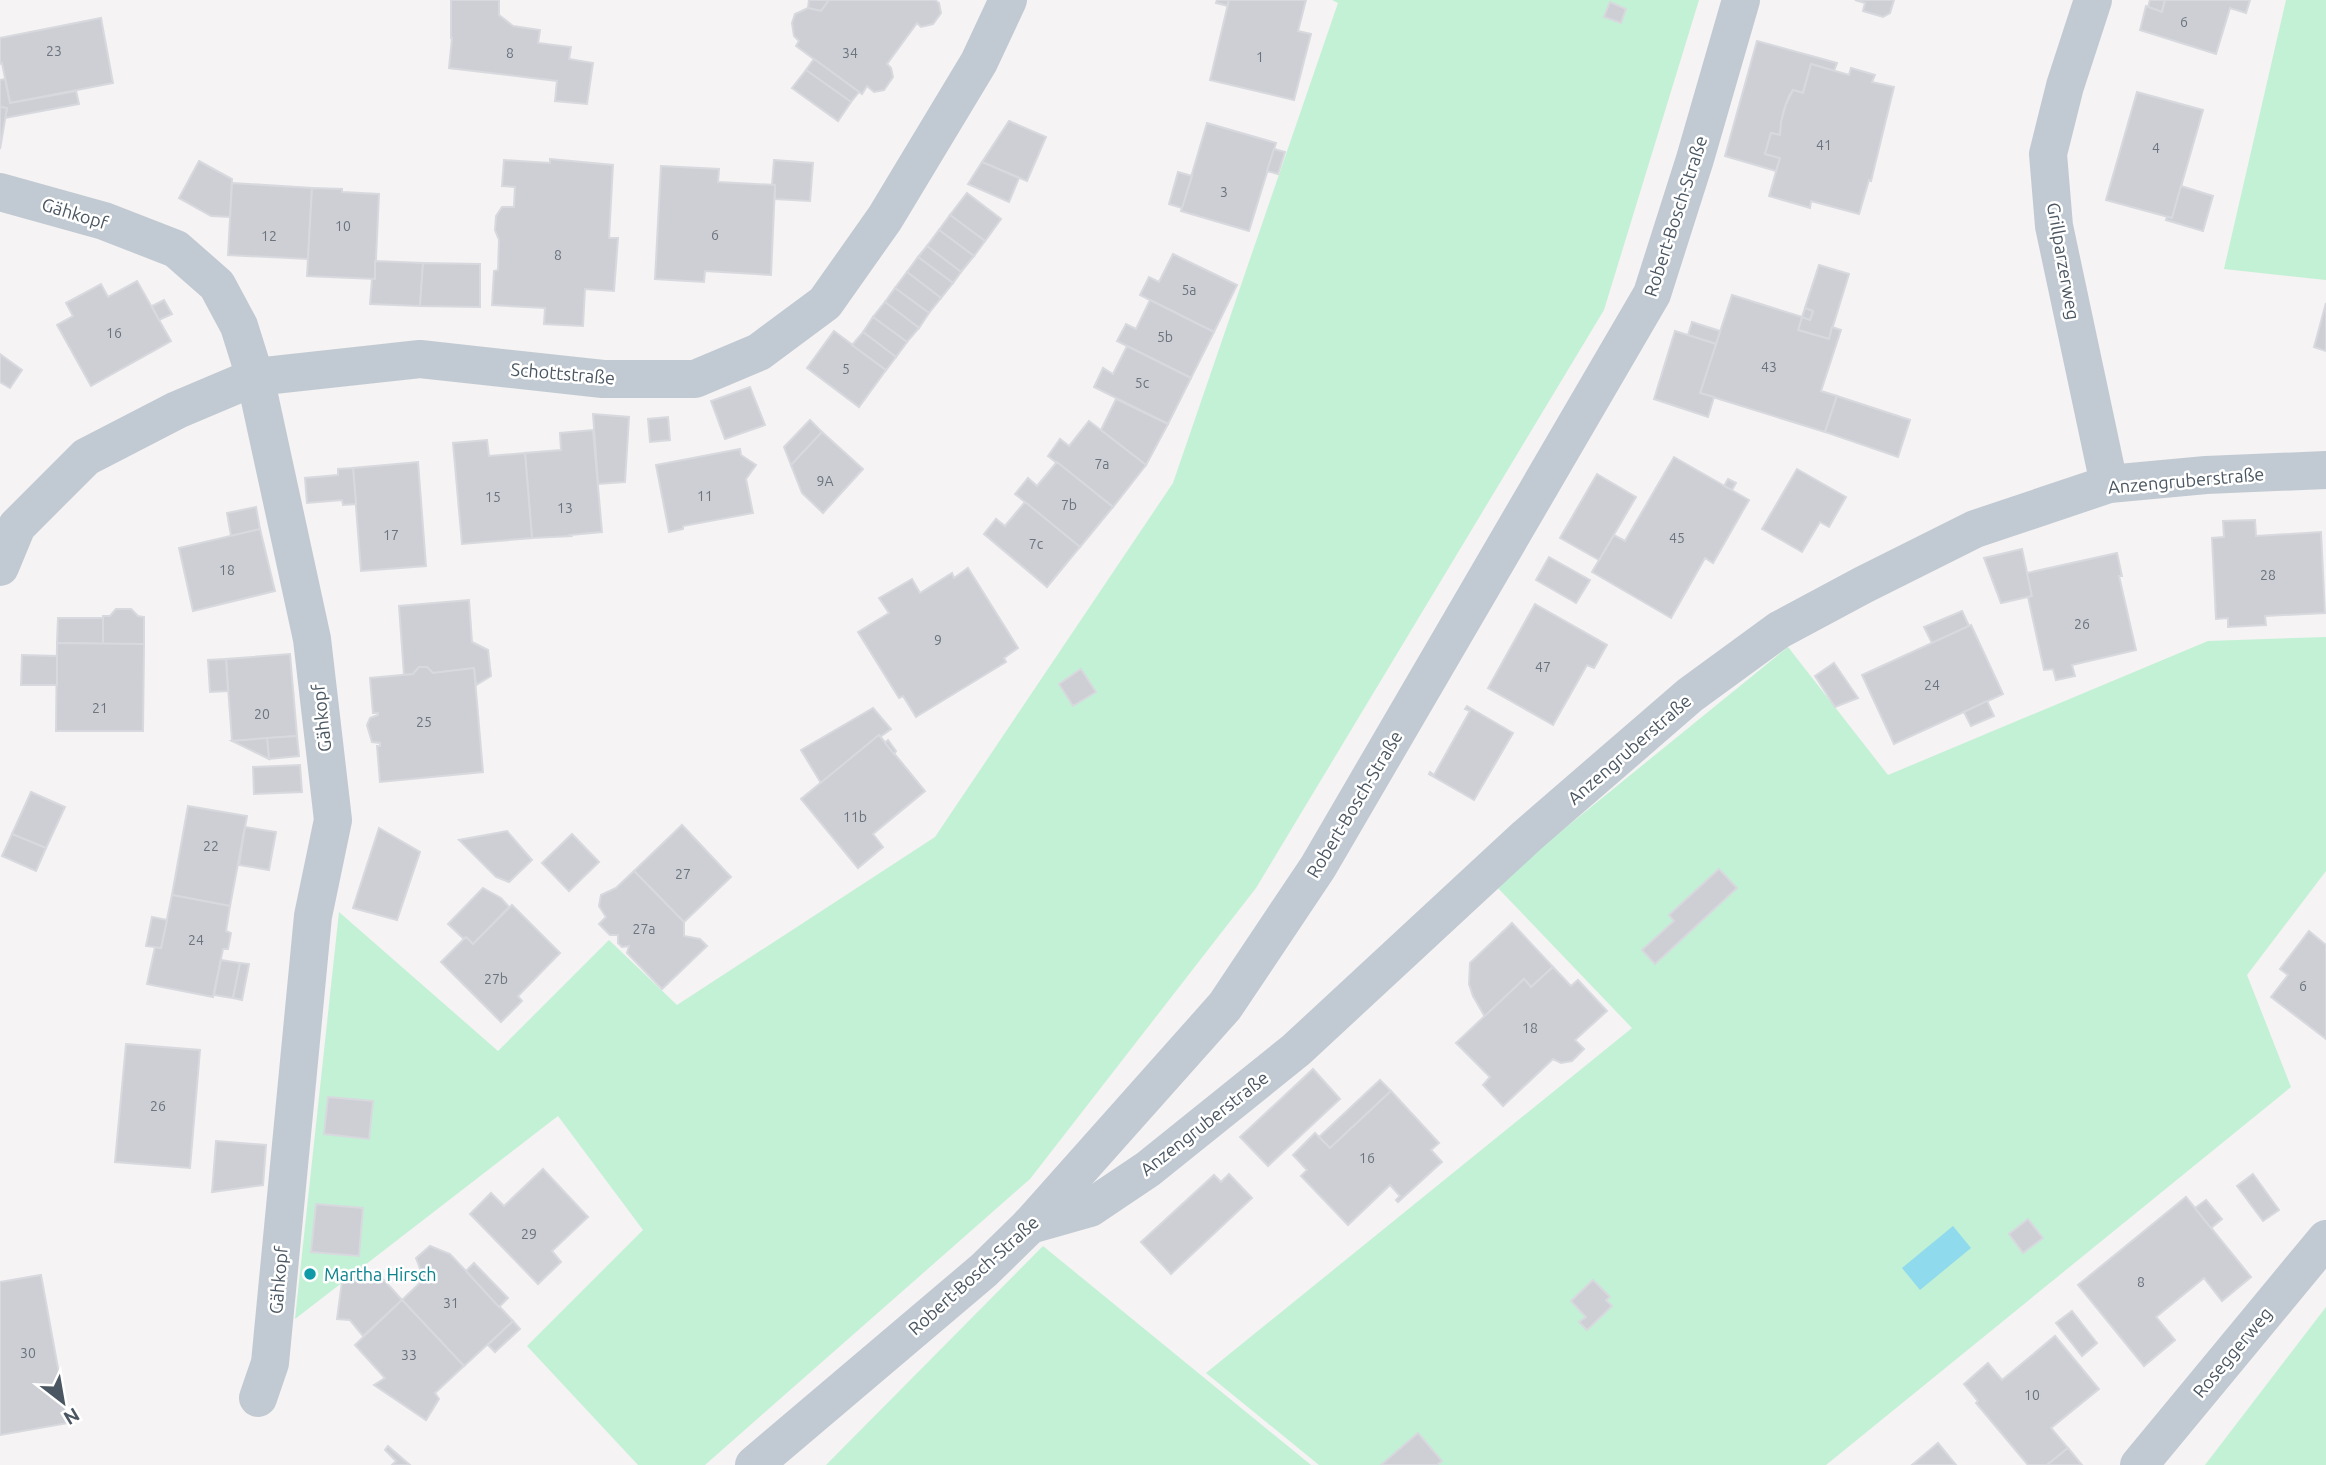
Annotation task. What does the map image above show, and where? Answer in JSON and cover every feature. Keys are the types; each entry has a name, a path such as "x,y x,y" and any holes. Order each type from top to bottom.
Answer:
{"street":[{"name":"Schottstraße","path":"0,567 17,526 86,457 177,410 255,377 420,359 603,379 695,379 759,352 824,303 885,218 979,62 1008,0"},
{"name":"Robert-Bosch-Straße","path":"754,1465 984,1270 1030,1225 1225,1006 1318,867 1653,294 1696,159 1741,0"},
{"name":"Grillparzerweg","path":"2093,0 2065,86 2048,154 2054,226 2109,484"},
{"name":"Gähkopf","path":"0,192 104,221 176,249 217,285 239,326 255,377 312,639 333,820 313,916 270,1363 258,1398"},
{"name":"Anzengruberstraße","path":"1030,1225 1090,1208 1148,1169 1296,1050 1527,836 1690,695 1779,630 1975,529 2109,484 2206,475 2326,470"},
{"name":"Roseggerweg","path":"2139,1465 2326,1239"}],"green space":[{"path":"1332,0 1699,0 1604,310 1256,888 1030,1179 705,1465 638,1465 527,1346 643,1230 558,1116 295,1319 339,912 498,1051 609,940 677,1005 935,837 1173,483 1338,3"},
{"path":"2286,0 2326,0 2326,280 2224,269"},
{"path":"2326,637 2326,871 2247,975 2291,1087 1826,1465 1319,1465 1206,1373 1632,1028 1495,885 1788,647 1888,775 2208,641"},
{"path":"1043,1246 1311,1465 826,1465"},
{"path":"2326,1307 2326,1465 2205,1465"}],"water":[{"path":"1953,1226 1971,1248 1920,1290 1902,1268"}],"building":[{"path":"451,0 499,0 499,15 513,26 540,30 538,43 571,47 569,59 593,63 587,104 555,101 557,81 449,68 452,38"},
{"path":"809,0 829,0 821,11 808,8"},
{"path":"829,0 935,0 939,3 941,13 933,24 921,27 917,23 887,64 893,77 884,90 874,92 867,86 862,94 796,46 799,41 794,36 792,23 795,14 808,8 821,11"},
{"path":"1217,0 1229,0 1228,6 1216,3"},
{"path":"1229,0 1306,0 1298,31 1311,34 1294,100 1210,80"},
{"path":"1855,0 1894,0 1890,13 1883,17 1863,11 1865,3"},
{"path":"2150,0 2165,0 2162,12 2148,7"},
{"path":"2165,0 2250,0 2246,13 2230,8 2216,54 2140,30 2146,6 2162,12"},
{"path":"1610,2 1626,9 1621,23 1604,17"},
{"path":"101,18 113,83 10,103 2,63 0,64 0,38"},
{"path":"1757,41 1837,63 1834,71 1811,64 1803,93 1793,90 1789,96 1780,135 1771,133 1765,154 1780,158 1776,171 1725,156"},
{"path":"814,59 859,92 851,102 806,70"},
{"path":"1811,64 1849,75 1851,68 1875,75 1872,82 1894,87 1871,181 1869,180 1859,214 1811,201 1810,208 1769,196 1780,158 1765,154 1771,133 1780,135 1786,104 1793,90 1803,93"},
{"path":"806,70 851,102 838,121 792,88"},
{"path":"5,79 10,103 76,91 79,104 5,118 7,108 0,107 0,80"},
{"path":"2137,92 2203,110 2172,218 2106,200"},
{"path":"0,107 7,108 0,149"},
{"path":"1009,121 1046,137 1027,181 982,162"},
{"path":"1207,123 1276,143 1249,231 1181,211"},
{"path":"1274,149 1285,152 1278,174 1267,171"},
{"path":"550,159 613,165 609,238 618,238 614,291 585,289 583,326 544,324 545,308 492,305 494,271 498,270 499,240 495,230 496,216 502,207 514,207 515,187 502,186 504,160 550,163"},
{"path":"774,160 813,163 810,201 775,199 775,185 772,185"},
{"path":"199,161 232,179 230,217 211,216 179,198"},
{"path":"982,162 1019,178 1009,202 968,184"},
{"path":"661,166 719,169 718,182 775,185 771,275 705,271 704,282 655,279"},
{"path":"1178,172 1192,176 1182,208 1169,204"},
{"path":"232,183 312,188 308,259 228,255"},
{"path":"2181,186 2213,196 2203,231 2166,220 2167,217 2172,218"},
{"path":"312,188 379,194 375,279 307,276"},
{"path":"967,193 1001,219 985,241 950,215"},
{"path":"950,215 985,241 974,256 939,230"},
{"path":"939,230 974,256 961,272 927,246"},
{"path":"927,246 961,272 953,283 918,257"},
{"path":"1173,254 1237,285 1214,332 1140,295 1149,277 1159,282"},
{"path":"918,257 953,283 941,298 907,272"},
{"path":"375,261 423,263 420,306 370,304"},
{"path":"423,263 480,264 480,307 420,306"},
{"path":"1819,265 1849,274 1829,339 1798,330 1802,317 1810,320 1813,311 1805,308"},
{"path":"907,272 941,298 929,313 895,288"},
{"path":"137,281 171,341 91,386 57,325 73,316 66,303 101,284 108,297"},
{"path":"895,288 929,313 919,328 885,302"},
{"path":"1732,295 1802,317 1798,330 1829,339 1832,327 1841,330 1821,391 1837,396 1825,432 1700,393"},
{"path":"164,300 172,314 159,320 152,306"},
{"path":"1150,300 1214,332 1191,378 1117,341 1126,324 1136,329"},
{"path":"885,302 919,328 907,342 873,317"},
{"path":"2326,303 2326,351 2314,347"},
{"path":"1805,308 1813,311 1810,320 1802,317"},
{"path":"873,317 907,342 896,357 863,332"},
{"path":"1692,322 1720,331 1716,344 1688,335"},
{"path":"834,331 886,370 859,407 807,368"},
{"path":"1675,331 1716,344 1700,393 1714,397 1708,417 1654,399"},
{"path":"863,332 896,357 886,370 852,345"},
{"path":"1127,346 1191,378 1168,424 1094,387 1103,368 1113,374"},
{"path":"0,354 22,370 10,388 0,382"},
{"path":"750,387 765,425 725,439 711,401"},
{"path":"1837,396 1910,420 1898,457 1825,432"},
{"path":"1116,399 1168,424 1146,465 1101,430"},
{"path":"593,414 629,417 625,482 598,484"},
{"path":"668,417 670,440 650,442 648,419"},
{"path":"810,420 822,432 791,465 784,447"},
{"path":"1089,421 1146,465 1113,507 1048,456 1060,439 1069,446"},
{"path":"593,430 602,532 532,538 525,453 561,450 560,433"},
{"path":"822,432 863,469 823,513 802,493 791,465"},
{"path":"487,440 489,456 525,453 532,538 462,544 453,443"},
{"path":"740,449 741,455 756,465 746,479 753,513 683,526 683,529 669,532 656,465"},
{"path":"1674,457 1749,500 1713,563 1705,558 1671,618 1592,572 1614,535 1625,541"},
{"path":"418,462 426,566 361,571 353,468"},
{"path":"1057,462 1113,507 1080,547 1015,494 1028,478 1037,486"},
{"path":"353,468 356,504 343,505 342,500 307,503 305,478 338,475 338,469"},
{"path":"1797,469 1846,497 1829,527 1820,522 1802,552 1762,529"},
{"path":"1597,474 1636,497 1599,560 1560,538"},
{"path":"1728,479 1736,483 1732,490 1724,486"},
{"path":"1025,502 1080,547 1047,587 984,534 996,519 1005,526"},
{"path":"256,507 260,529 231,536 227,513"},
{"path":"2255,520 2256,536 2321,532 2325,613 2265,616 2266,625 2228,627 2228,618 2216,619 2212,538 2224,537 2223,521"},
{"path":"260,529 275,591 193,611 179,548"},
{"path":"2022,549 2032,596 2001,603 1984,558"},
{"path":"2117,553 2122,576 2119,576 2136,650 2072,665 2075,676 2056,680 2053,669 2044,670 2028,597 2032,596 2027,573"},
{"path":"1549,557 1590,580 1576,603 1536,580"},
{"path":"968,568 1018,648 1004,658 1006,662 916,717 903,696 899,698 858,632 889,613 879,598 912,579 920,593 952,573 954,578"},
{"path":"469,600 472,642 488,650 491,676 476,685 474,668 433,673 427,667 419,667 413,674 404,675 399,606"},
{"path":"1535,604 1607,645 1594,668 1587,665 1553,725 1488,688"},
{"path":"116,609 131,609 138,616 144,617 144,644 103,644 103,616 110,616"},
{"path":"1962,611 1969,626 1932,643 1924,627"},
{"path":"58,618 103,618 103,644 57,643"},
{"path":"1971,625 2003,694 1894,744 1862,675"},
{"path":"57,643 144,644 143,731 56,731"},
{"path":"290,654 297,736 232,741 226,659"},
{"path":"22,655 57,656 57,685 21,685"},
{"path":"226,659 228,691 210,692 208,660"},
{"path":"1834,663 1858,698 1835,707 1815,676"},
{"path":"419,667 427,667 433,673 474,668 483,772 380,782 377,746 380,746 380,743 372,742 367,725 370,718 378,715 373,713 370,678 413,674"},
{"path":"1081,669 1096,692 1073,706 1059,684"},
{"path":"1987,701 1994,716 1971,726 1964,712"},
{"path":"1467,706 1513,733 1474,800 1429,774 1430,772 1434,775 1470,711 1465,709"},
{"path":"873,708 891,729 880,737 879,735 821,783 801,750"},
{"path":"879,735 925,791 873,834 883,847 858,868 801,799"},
{"path":"297,736 299,756 269,759 267,738"},
{"path":"267,738 269,759 232,741"},
{"path":"888,740 896,751 894,754 885,743"},
{"path":"300,765 302,792 254,794 253,767"},
{"path":"31,792 65,807 46,848 12,834"},
{"path":"188,806 247,816 230,906 172,895"},
{"path":"682,825 731,877 684,922 634,871"},
{"path":"245,827 276,832 269,870 239,865"},
{"path":"379,828 420,852 397,920 353,908"},
{"path":"507,831 532,860 509,882 496,877 459,840"},
{"path":"12,834 46,848 36,871 2,856"},
{"path":"572,834 599,862 569,891 542,863"},
{"path":"1719,869 1737,888 1655,964 1642,950 1674,921 1669,915"},
{"path":"634,871 684,922 684,936 700,939 707,946 662,989 627,953 629,946 622,947 618,943 618,935 610,935 599,924 606,917 599,906 601,895 616,888"},
{"path":"483,888 501,898 509,907 473,944 448,924"},
{"path":"172,895 230,906 226,931 231,933 228,949 223,949 213,997 147,984 155,947 161,948"},
{"path":"512,905 560,953 518,996 522,1001 501,1022 441,962 466,937 473,944"},
{"path":"152,917 167,920 161,948 146,946"},
{"path":"1512,923 1553,967 1531,987 1524,979 1485,1017 1469,984 1470,963"},
{"path":"2309,931 2326,945 2326,1039 2271,997 2288,975 2280,969"},
{"path":"221,960 240,963 233,998 214,995"},
{"path":"240,963 249,964 242,1000 233,998"},
{"path":"1553,967 1571,986 1578,980 1607,1011 1575,1040 1584,1049 1572,1061 1561,1063 1553,1059 1503,1106 1483,1085 1490,1077 1456,1043 1524,979 1531,987"},
{"path":"126,1044 200,1050 190,1168 115,1162"},
{"path":"1313,1069 1340,1099 1268,1166 1240,1137"},
{"path":"1380,1080 1391,1091 1330,1148 1319,1137"},
{"path":"1391,1091 1439,1143 1431,1150 1442,1162 1398,1202 1396,1200 1400,1196 1390,1185 1348,1225 1301,1176 1307,1170 1293,1155 1315,1133 1330,1148"},
{"path":"328,1097 373,1101 369,1139 324,1134"},
{"path":"216,1141 266,1145 263,1185 212,1192"},
{"path":"543,1169 588,1217 552,1251 561,1262 538,1284 470,1214 491,1193 504,1206"},
{"path":"1229,1174 1252,1198 1171,1274 1141,1242 1214,1175 1221,1182"},
{"path":"2253,1174 2279,1210 2263,1221 2237,1186"},
{"path":"2186,1197 2251,1277 2222,1301 2204,1278 2156,1317 2175,1340 2144,1366 2078,1285"},
{"path":"2206,1200 2222,1219 2211,1228 2195,1208"},
{"path":"316,1204 363,1208 359,1256 311,1252"},
{"path":"2028,1219 2043,1238 2023,1253 2009,1234"},
{"path":"430,1246 450,1254 513,1321 464,1366 402,1300 424,1279 416,1258"},
{"path":"474,1263 508,1298 499,1307 466,1271"},
{"path":"343,1274 383,1279 402,1300 363,1336 350,1320 337,1319"},
{"path":"41,1275 68,1423 0,1435 0,1282"},
{"path":"1593,1280 1610,1297 1606,1300 1612,1306 1587,1330 1579,1322 1586,1317 1571,1301"},
{"path":"402,1300 464,1366 435,1393 439,1399 426,1420 374,1385 385,1378 355,1345"},
{"path":"2072,1311 2097,1343 2082,1356 2056,1323"},
{"path":"513,1321 520,1329 495,1352 488,1345"},
{"path":"2055,1336 2099,1389 2051,1428 2068,1448 2047,1465 2028,1465 1976,1403 1978,1401 1964,1384 1988,1363 2002,1380"},
{"path":"1418,1433 1442,1461 1437,1465 1381,1465"},
{"path":"1938,1443 1956,1465 1912,1465"},
{"path":"388,1446 410,1465 392,1465 396,1461 385,1450"},
{"path":"2068,1448 2082,1465 2047,1465"}],"place":[{"name":"Martha Hirsch","path":"310,1274"}]}
